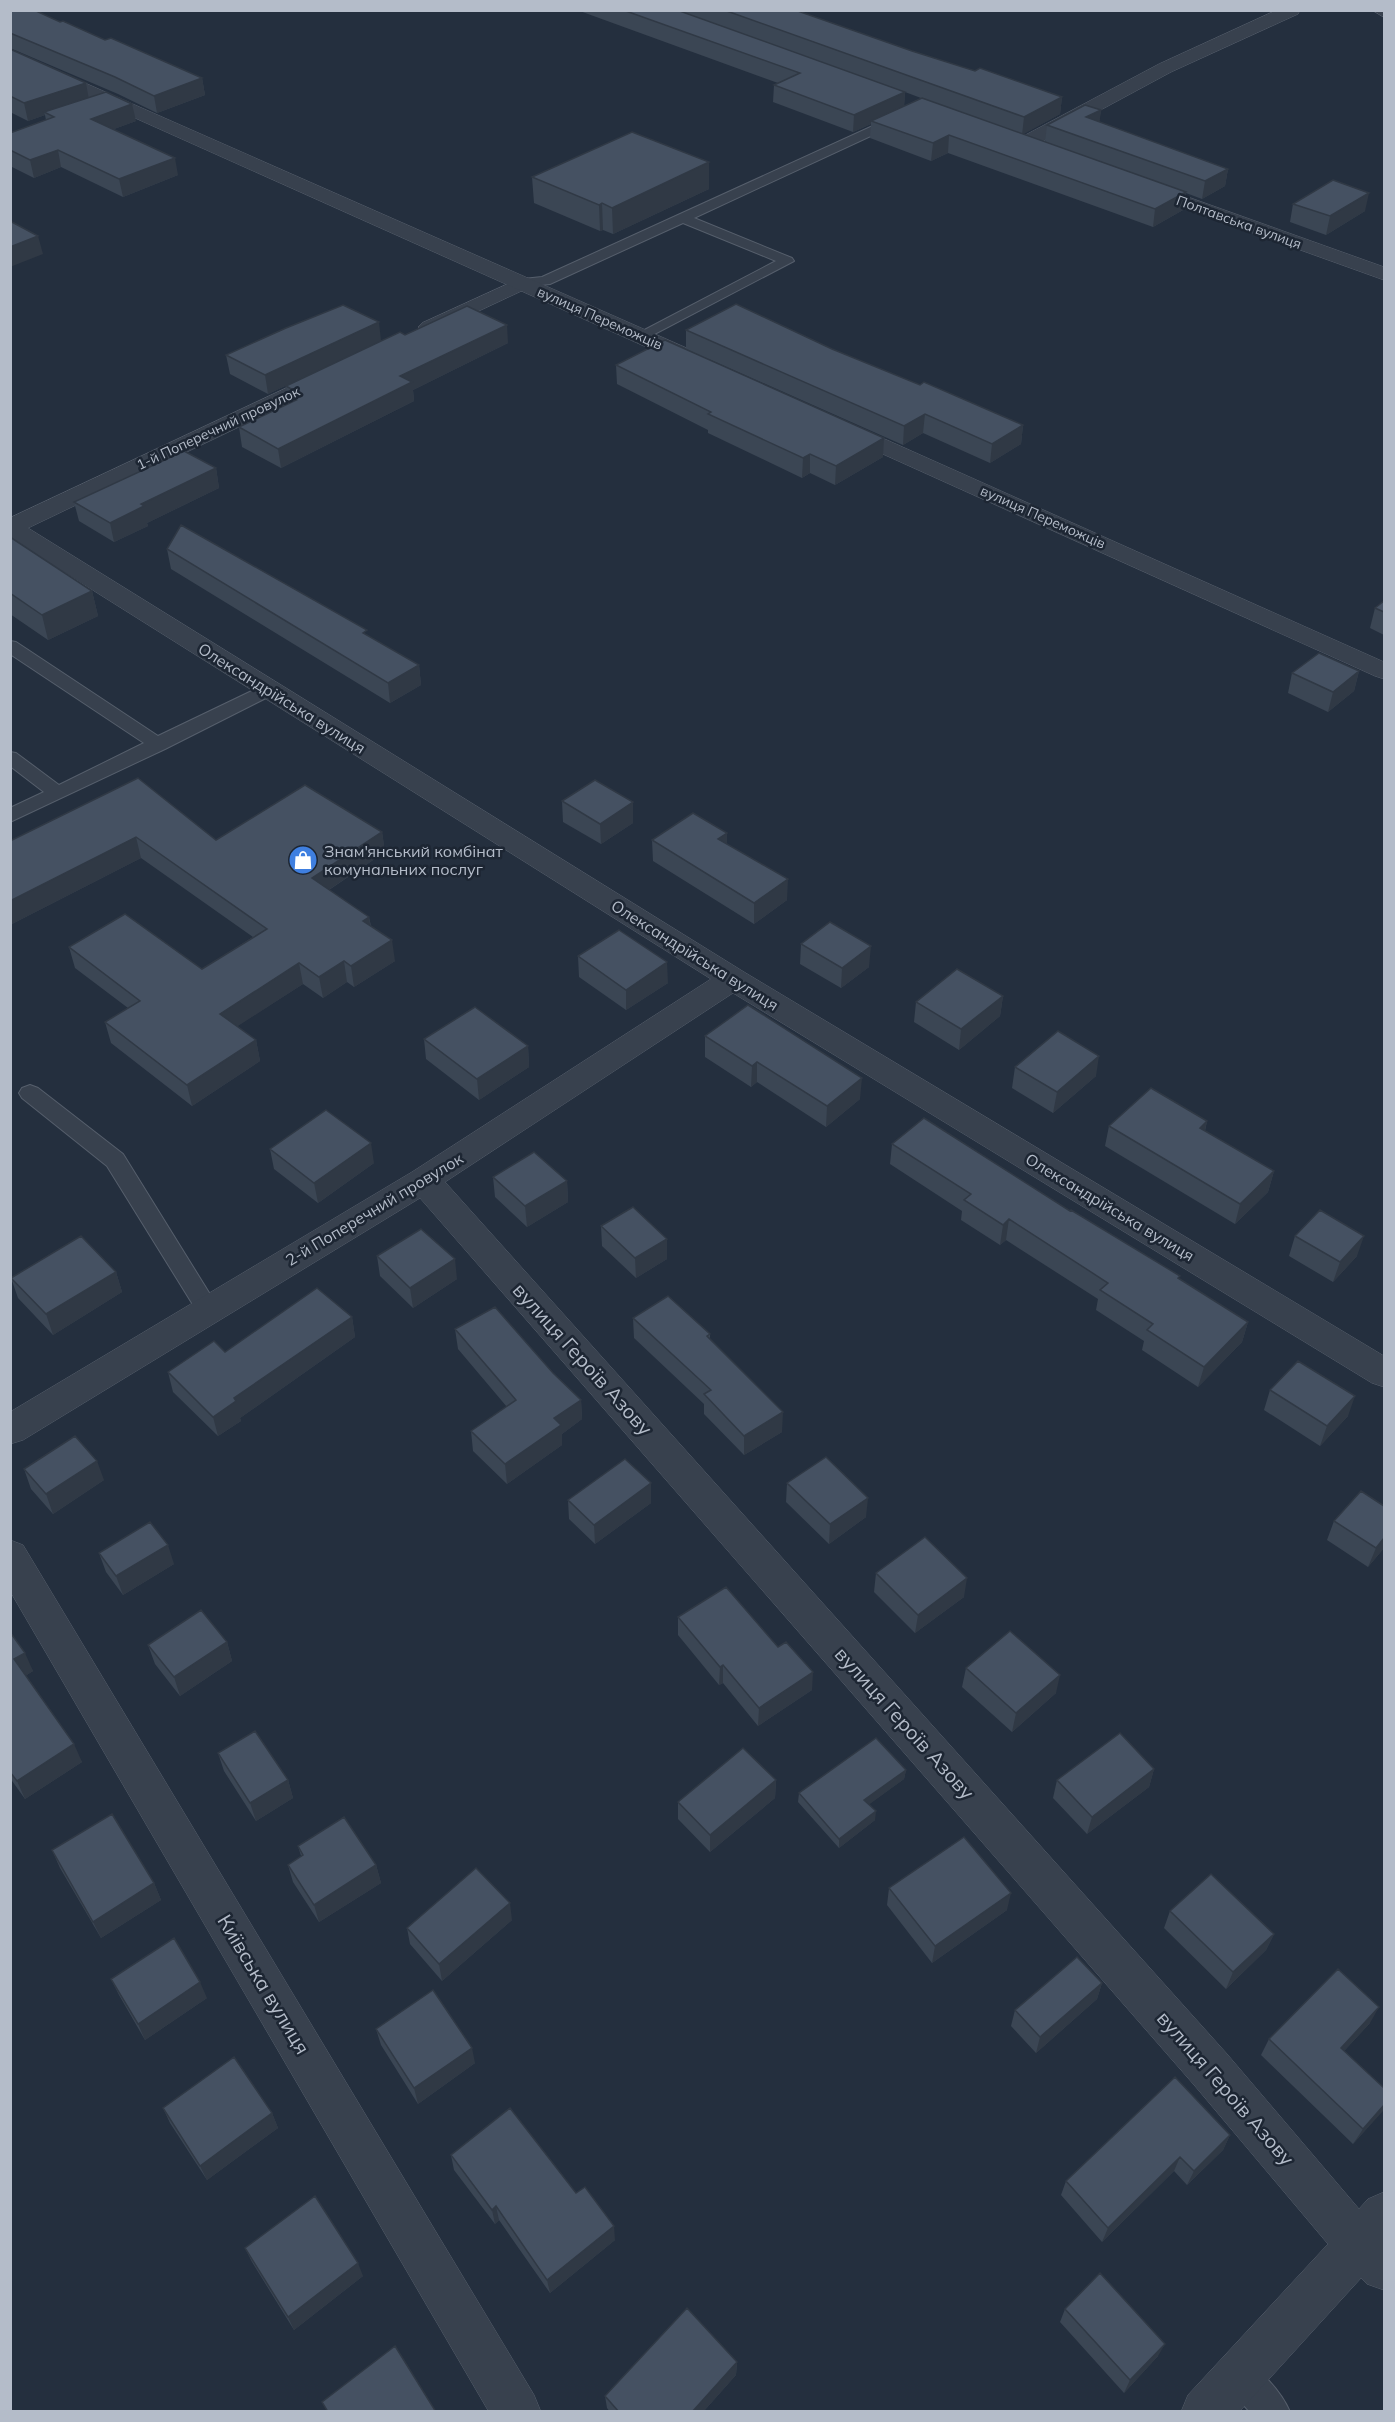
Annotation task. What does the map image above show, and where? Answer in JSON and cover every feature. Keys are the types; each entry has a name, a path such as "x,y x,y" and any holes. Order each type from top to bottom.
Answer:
{"street":[{"path":"1023,144 1165,68 1292,10"},
{"path":"1380,10 1384,12"},
{"name":"вулиця Переможців","path":"10,55 716,370"},
{"path":"90,108 112,100"},
{"path":"1002,137 1045,152"},
{"name":"Полтавська вулиця","path":"1122,180 1384,274"},
{"path":"405,339 523,283"},
{"name":"1-й Поперечний провулок","path":"10,527 352,364"},
{"name":"вулиця Переможців","path":"824,418 1384,671"},
{"name":"Олександрійська вулиця","path":"10,527 733,979 1384,1373"},
{"name":"2-й Поперечний провулок","path":"10,1430 424,1180 733,979"},
{"name":"вулиця Героїв Азову","path":"424,1180 1211,2070 1376,2242"},
{"name":"Київська вулиця","path":"10,1556 517,2412"},
{"path":"1205,2412 1239,2375 1376,2242"}],"lane":[{"path":"523,283 545,281 683,218 905,106"},
{"path":"640,336 787,261 683,218"},
{"path":"13,650 159,745"},
{"path":"10,816 268,690"},
{"path":"10,757 58,793"},
{"path":"30,1093 116,1160 208,1310"},
{"path":"1239,2375 1273,2412"}],"building":[{"path":"10,10 34,10 105,40 111,38 202,78 154,96 10,33"},
{"path":"623,10 677,10 905,92 854,115 774,85 800,73"},
{"path":"724,10 795,10 912,51 975,71 980,68 1062,97 1024,117"},
{"path":"10,49 86,83 24,103 10,96"},
{"path":"106,92 132,104 91,119 175,158 119,179 58,150 30,160 10,150 10,133 54,117 44,112"},
{"path":"922,98 1186,192 1155,209 949,135 933,143 871,121"},
{"path":"1085,105 1101,110 1086,117 1228,169 1205,181 1047,125"},
{"path":"632,132 709,162 612,208 602,203 599,205 532,177"},
{"path":"1333,180 1369,193 1330,216 1293,204"},
{"path":"10,221 38,236 10,247"},
{"path":"736,304 832,349 920,385 924,382 1023,425 992,444 925,414 904,426 686,330"},
{"path":"343,305 379,322 265,375 226,355 286,328"},
{"path":"467,306 507,325 400,376 412,382 278,449 239,427 302,395 286,386 400,332 405,335"},
{"path":"665,340 884,438 836,466 810,454 803,458 708,414 711,412 616,365"},
{"path":"184,451 216,468 141,504 144,506 110,523 74,502"},
{"path":"181,525 367,630 363,633 419,665 388,683 167,549"},
{"path":"10,537 92,591 42,615 10,593"},
{"path":"1384,601 1384,612 1375,608"},
{"path":"1319,653 1359,671 1333,692 1292,673"},
{"path":"138,778 216,840 305,785 382,832 312,878 369,917 363,921 392,940 351,966 344,961 319,977 299,963 220,1014 256,1040 187,1085 105,1022 140,1001 69,947 125,914 202,969 267,929 136,837 10,901 10,841"},
{"path":"595,780 633,802 600,824 562,801"},
{"path":"693,813 727,833 718,839 788,879 754,903 652,840"},
{"path":"830,922 871,946 842,968 801,944"},
{"path":"619,930 667,962 626,990 578,956"},
{"path":"957,969 1003,996 961,1029 916,1002"},
{"path":"748,1005 862,1078 827,1106 757,1062 752,1066 705,1036"},
{"path":"475,1007 528,1046 477,1079 424,1039"},
{"path":"1058,1031 1099,1056 1057,1092 1015,1067"},
{"path":"1151,1088 1207,1121 1200,1128 1274,1171 1240,1204 1109,1126"},
{"path":"326,1110 371,1143 314,1183 270,1149"},
{"path":"924,1118 1070,1211 1180,1276 1178,1278 1248,1322 1204,1367 1147,1330 1153,1324 1100,1290 1108,1283 1009,1219 1003,1225 964,1200 971,1194 892,1144"},
{"path":"534,1152 567,1181 525,1206 493,1177"},
{"path":"633,1207 667,1239 635,1258 601,1226"},
{"path":"1320,1210 1364,1236 1340,1262 1295,1236"},
{"path":"421,1229 455,1259 410,1288 377,1256"},
{"path":"81,1236 116,1272 46,1314 11,1278"},
{"path":"317,1288 352,1317 234,1398 236,1401 213,1417 168,1372 214,1341 225,1352"},
{"path":"668,1296 710,1334 707,1336 783,1412 744,1436 704,1394 711,1390 633,1318"},
{"path":"495,1307 553,1373 581,1400 554,1418 561,1425 505,1464 471,1431 516,1400 455,1329"},
{"path":"1298,1361 1355,1396 1327,1426 1270,1390"},
{"path":"75,1436 97,1461 46,1494 24,1469"},
{"path":"826,1457 868,1498 830,1524 787,1483"},
{"path":"625,1459 651,1483 594,1525 568,1500"},
{"path":"1361,1491 1384,1506 1384,1538 1376,1548 1334,1521"},
{"path":"150,1522 168,1545 116,1576 99,1553"},
{"path":"925,1537 967,1578 918,1615 876,1573"},
{"path":"726,1587 778,1647 786,1642 813,1672 759,1708 723,1665 720,1667 678,1617"},
{"path":"201,1610 227,1642 174,1677 148,1645"},
{"path":"1010,1631 1060,1675 1016,1713 966,1668"},
{"path":"10,1632 25,1653 14,1659 74,1744 17,1781 10,1772"},
{"path":"255,1731 288,1780 250,1803 218,1753"},
{"path":"1120,1733 1154,1769 1092,1817 1057,1780"},
{"path":"876,1738 906,1770 864,1800 876,1811 839,1839 799,1793"},
{"path":"743,1748 776,1780 710,1835 678,1802"},
{"path":"112,1814 154,1883 93,1922 52,1850"},
{"path":"344,1817 376,1865 314,1905 288,1865 303,1855 298,1846"},
{"path":"964,1837 1011,1893 935,1946 889,1888"},
{"path":"476,1868 510,1903 439,1964 407,1928"},
{"path":"1211,1874 1274,1934 1233,1972 1170,1911"},
{"path":"174,1938 200,1982 138,2024 111,1979"},
{"path":"1077,1957 1102,1983 1040,2037 1015,2010"},
{"path":"1338,1969 1379,2007 1341,2048 1384,2088 1384,2105 1363,2129 1269,2039"},
{"path":"433,1990 472,2048 414,2088 376,2029"},
{"path":"234,2057 272,2113 200,2166 163,2108"},
{"path":"1175,2077 1230,2135 1194,2171 1180,2157 1108,2228 1066,2181"},
{"path":"510,2108 576,2193 585,2187 614,2226 547,2280 496,2206 492,2210 451,2155"},
{"path":"315,2196 358,2263 288,2317 245,2248"},
{"path":"1100,2273 1165,2344 1130,2380 1065,2309"},
{"path":"687,2308 737,2362 692,2412 619,2412 605,2396"},
{"path":"395,2346 436,2412 328,2412 322,2402"}],"place":[{"name":"Знам'янський комбінат комунальних послуг","path":"303,860"}]}
